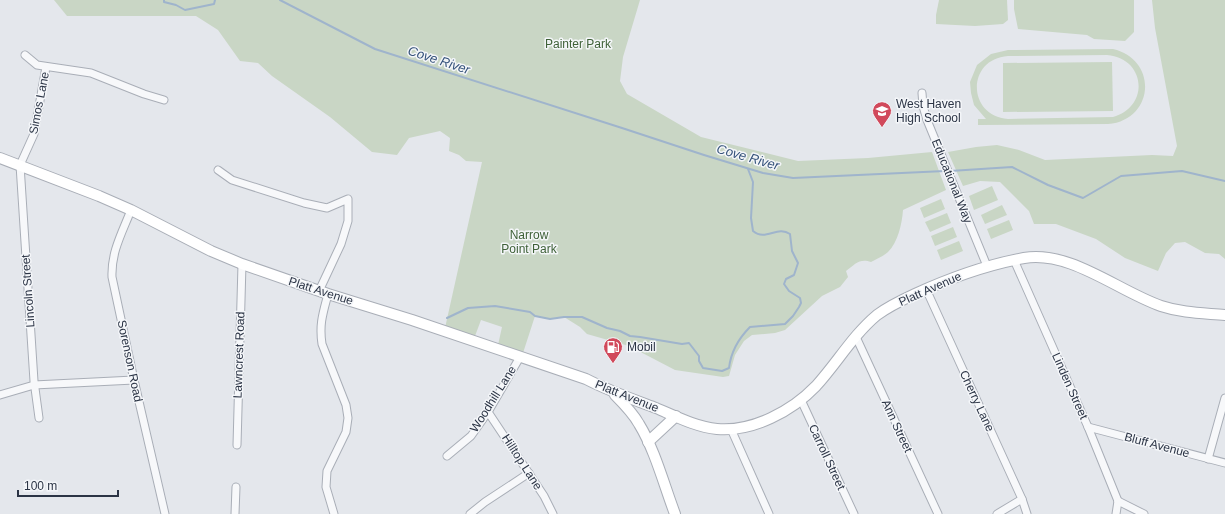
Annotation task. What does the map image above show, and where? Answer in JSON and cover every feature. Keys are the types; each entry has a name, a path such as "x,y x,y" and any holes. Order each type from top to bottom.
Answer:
{"main road":[{"name":"Platt Avenue","path":"0,158 131,210 211,251 242,264 323,293 412,320 586,379 611,391 702,426 716,429 731,429 762,422 785,411 815,387 863,328 884,310 926,289 987,266 1039,256 1064,261 1162,306 1193,313 1225,315"},
{"path":"611,391 632,413 640,424 675,514"},
{"path":"648,442 676,416"}],"street":[{"path":"25,55 37,65 46,67"},
{"name":"Simos Lane","path":"20,165 34,134 46,67 91,73 144,94 164,100"},
{"name":"Educational Way","path":"922,93 923,106 927,120 987,266"},
{"name":"Lincoln Street","path":"20,165 34,385 39,418"},
{"path":"218,170 232,180 312,205 326,208 348,199 348,222 323,293 321,319 322,344 346,405 348,418 346,432 327,471 326,487 334,514"},
{"name":"Sorenson Road","path":"131,210 116,246 112,267 112,277 165,514"},
{"name":"Linden Street","path":"1014,260 1088,427 1118,501"},
{"name":"Lawncrest Road","path":"237,445 242,264"},
{"name":"Cherry Lane","path":"926,289 1022,499 1027,514"},
{"name":"Ann Street","path":"856,337 938,514"},
{"name":"Woodhill Lane","path":"447,456 470,436 488,412 520,357"},
{"path":"0,395 34,385 134,380"},
{"path":"1208,459 1225,398"},
{"name":"Carroll Street","path":"800,400 854,514"},
{"name":"Hilltop Lane","path":"488,412 544,496 553,514"},
{"name":"Bluff Avenue","path":"1088,427 1225,463"},
{"path":"731,429 769,514"},
{"path":"470,514 485,502 529,473"},
{"path":"235,514 236,487"},
{"path":"997,514 1022,499"},
{"path":"1116,514 1118,501 1144,514"}],"green space":[{"path":"54,0 640,0 623,57 620,81 627,94 701,137 798,161 868,158 932,152 946,190 903,210 899,232 888,252 871,262 861,261 852,266 846,271 848,277 840,287 822,296 785,330 775,333 752,335 744,341 735,355 729,376 723,377 675,370 629,346 587,334 580,327 564,317 550,319 535,316 523,353 498,345 502,327 481,320 475,336 445,328 482,162 466,161 459,155 449,151 450,138 440,131 409,138 397,155 372,152 330,117 272,76 258,63 240,61 218,30 196,16 67,16"},
{"path":"939,0 1007,0 1008,20 1003,24 975,26 936,24"},
{"path":"1014,0 1134,0 1134,32 1125,41 1094,39 1087,35 1018,29 1014,9"},
{"path":"1152,0 1225,0 1225,259 1219,254 1205,253 1185,242 1175,243 1166,253 1158,271 1125,258 1096,239 1056,224 1034,224 1029,211 1000,182 980,181 963,186 948,152 997,145 1019,150 1045,160 1152,155 1173,156 1177,146 1155,28"},
{"path":"1113,49 1128,55 1138,65 1144,77 1145,89 1142,101 1135,112 1123,120 1108,124 978,125 978,119 986,119 974,105 970,82 977,65 991,54 1008,50","holes":["1107,55 1120,58 1130,65 1136,73 1138,83 1138,94 1133,104 1125,112 1113,117 1008,119 995,116 985,108 979,99 977,88 979,76 985,67 994,59 1008,56"]},
{"path":"1112,62 1113,111 1003,112 1003,63"},
{"path":"992,186 998,200 974,210 969,196"},
{"path":"941,199 945,209 924,218 920,208"},
{"path":"1002,205 1007,215 985,224 981,215"},
{"path":"947,213 951,223 930,232 925,222"},
{"path":"1009,220 1013,230 991,239 987,229"},
{"path":"953,227 957,237 935,246 931,236"},
{"path":"959,241 963,251 941,260 937,250"}],"waterway":[{"name":"Cove River","path":"164,0 164,2 176,5 185,10 214,4 215,0"},
{"name":"Cove River","path":"280,0 375,49 763,173 793,178 945,171"},
{"name":"Cove River","path":"950,171 1012,167 1048,185 1083,198 1121,176 1182,171 1225,181"},
{"path":"447,318 468,308 495,306 530,312 535,316 550,319 582,317 630,336 682,344 689,343 699,356 699,361 703,368 722,371 729,368 731,356 736,346 750,327 785,324 793,316 801,303 800,298 789,291 784,284 786,279 794,275 798,263 792,251 790,234 781,231 762,235 753,231 751,218 753,182 748,169"}],"place":[{"name":"West Haven High School","path":"882,128"},
{"name":"Mobil","path":"613,364"}],"park label":[{"name":"Painter Park","path":"578,44"},
{"name":"Narrow Point Park","path":"529,242"}]}
